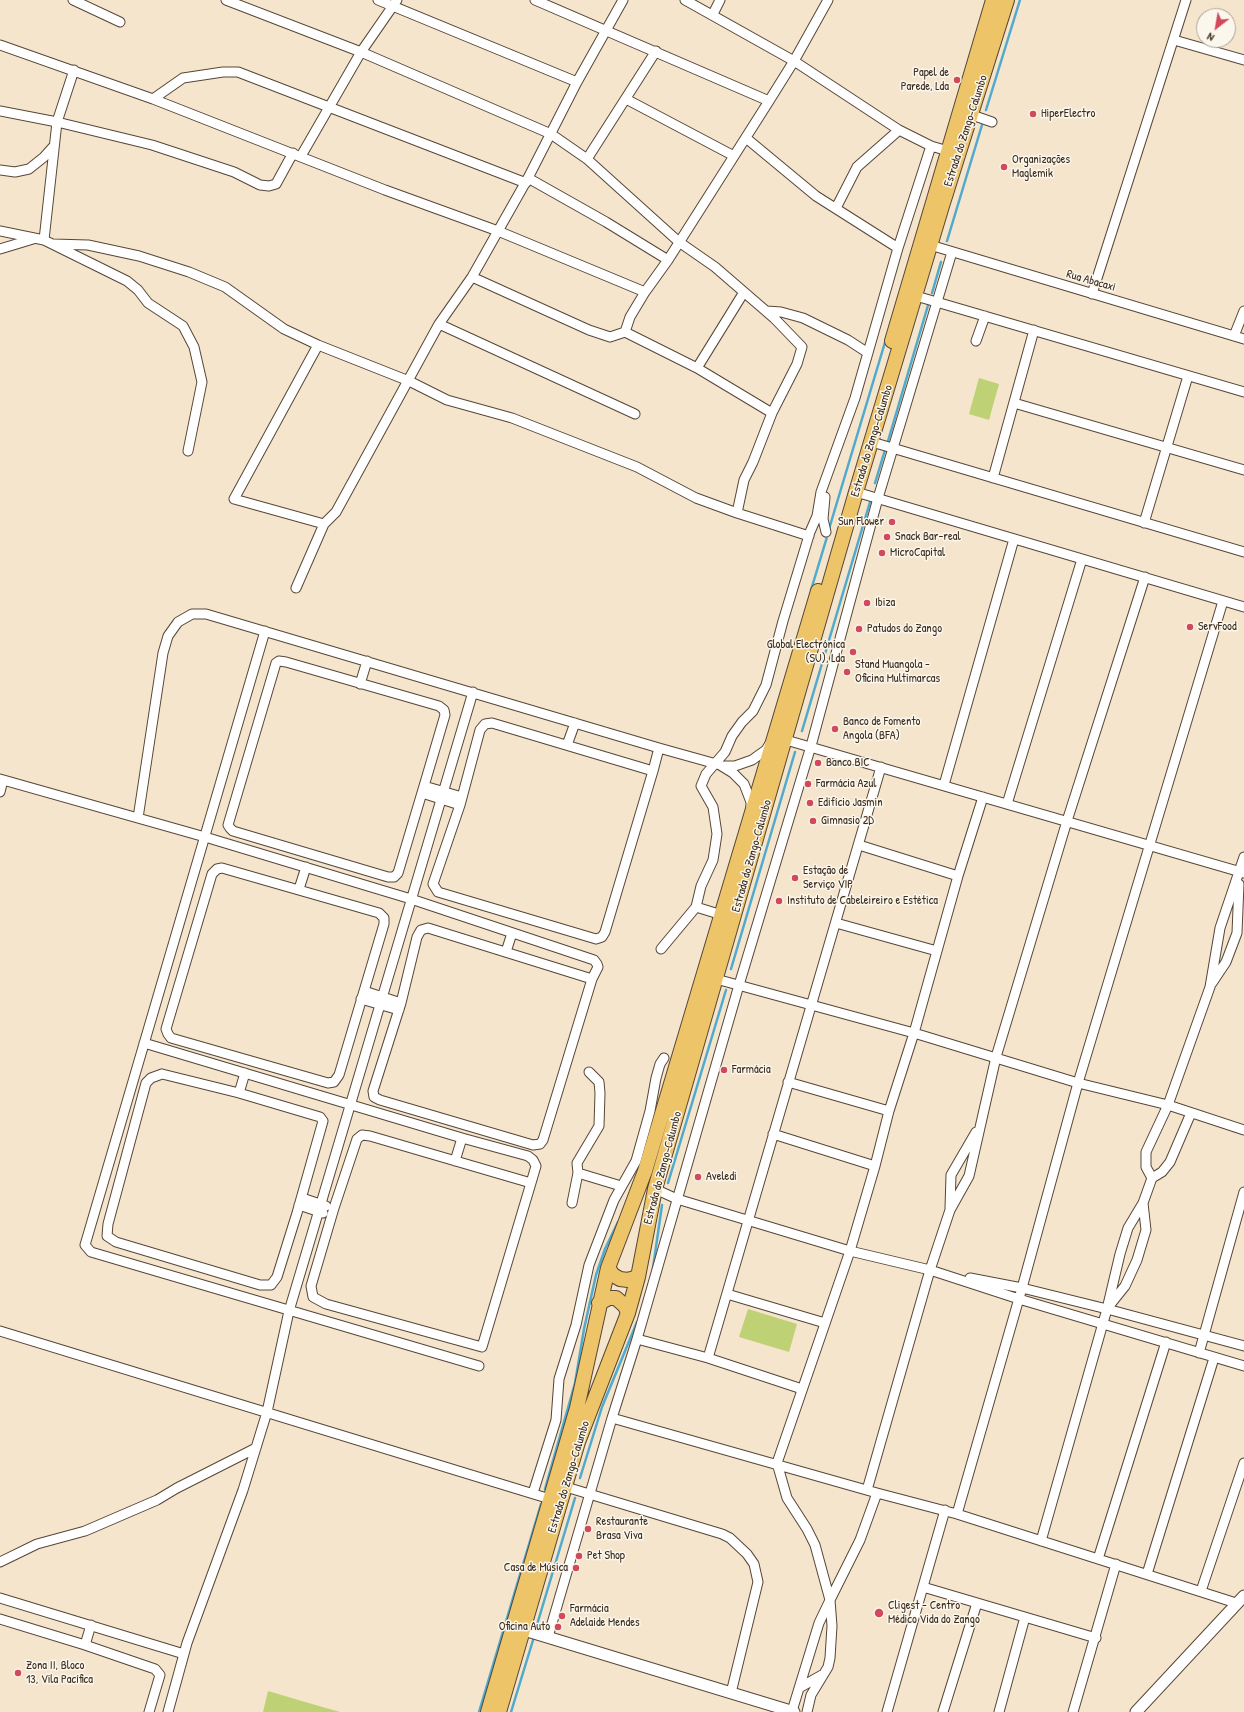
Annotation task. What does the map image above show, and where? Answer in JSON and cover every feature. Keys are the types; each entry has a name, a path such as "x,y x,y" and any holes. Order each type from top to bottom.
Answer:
{"main road":[{"name":"Estrada do Zango-Calumbo","path":"499,1712 535,1633 578,1491 578,1442 628,1313 638,1277 655,1189 716,979 780,738 830,533 941,149 993,0"},
{"name":"Estrada do Zango-Calumbo","path":"488,1712 542,1496 577,1408 599,1303 608,1268 641,1185 717,913 780,738 872,442 930,245 1007,0"},
{"path":"608,1268 613,1275 620,1279 628,1280 638,1277"},
{"path":"599,1303 609,1298 616,1298 626,1306 628,1313"}],"street":[{"path":"73,0 120,22"},
{"path":"226,0 360,52 551,134 587,159 679,242 715,267 767,311 802,347 793,375 772,412 753,462 744,480 737,514"},
{"path":"378,0 395,3 577,82"},
{"path":"535,0 769,101"},
{"path":"296,588 324,524 336,512 439,324 472,277 527,181 577,82 623,0"},
{"path":"661,948 696,907 701,886 713,860 717,834 713,807 700,786 706,774 718,765 732,736 753,710 766,685 783,621 817,516 821,492 843,433 898,248 941,149 900,130 794,61 713,14 685,0"},
{"path":"713,14 720,0"},
{"path":"626,332 630,317 644,292 668,260 746,138 794,61 828,0"},
{"path":"1092,294 1186,0"},
{"path":"0,111 57,122 152,145 234,172 260,185 269,186 276,184 297,155 328,108 360,52 395,3"},
{"path":"1174,40 1244,60"},
{"path":"0,45 153,99 385,190 498,231 644,292"},
{"path":"587,159 656,51"},
{"path":"40,239 57,122 74,70"},
{"path":"153,99 183,78 230,71 238,72 328,108 527,181 606,222 668,260"},
{"path":"626,99 734,156"},
{"path":"972,115 992,122"},
{"path":"836,208 857,167 900,130"},
{"path":"746,138 816,196 898,248"},
{"path":"0,170 15,172 29,169 44,158 53,147"},
{"path":"0,231 40,239 53,244 132,284 148,303 183,326 194,346 202,382 188,451"},
{"path":"0,249 40,239"},
{"path":"53,244 88,245 139,256 189,272 225,286 284,329 318,345 409,381 447,400 512,418 637,467 696,498 737,514 809,538 830,533"},
{"name":"Rua Abacaxi","path":"930,245 1244,339"},
{"path":"877,1493 860,1540 819,1623 793,1712 535,1633 578,1491 612,1418 637,1340 739,985 811,746 878,498 952,252"},
{"path":"472,277 589,330 610,337 626,332 697,368 772,412"},
{"path":"697,368 744,292"},
{"path":"916,296 1244,392"},
{"path":"767,311 781,312 802,318 848,340 868,353"},
{"path":"1234,336 1244,311"},
{"path":"976,340 985,316"},
{"path":"439,324 635,414"},
{"path":"993,478 1034,330"},
{"path":"318,345 234,500 324,524"},
{"path":"1144,523 1188,376"},
{"path":"1014,403 1244,470"},
{"path":"872,442 1244,552"},
{"path":"827,475 823,519 830,533"},
{"path":"856,492 1244,607"},
{"path":"817,516 820,524 830,533"},
{"path":"944,785 1014,539"},
{"path":"1007,804 1082,559"},
{"path":"867,1490 930,1270 950,1210 969,1176 996,1057 1067,821 1145,577"},
{"path":"957,1514 1019,1299 1078,1083 1148,845 1224,600"},
{"path":"138,818 163,652 168,636 178,622 192,614 206,614 718,765 733,773 744,784 751,802 750,820"},
{"path":"265,631 86,1239 87,1249 90,1252 479,1366"},
{"path":"360,684 368,661"},
{"path":"286,662 439,706 444,710 445,715 423,789 398,873 394,877 388,877 233,831 228,825 276,663 286,662"},
{"path":"168,1712 184,1654 256,1448 267,1412 289,1311 473,692"},
{"path":"653,771 492,723 485,724 480,730 461,801 433,884 434,889 438,892 596,939 602,937 605,932 653,771 659,748"},
{"path":"567,745 575,723"},
{"path":"718,765 735,766 752,760 780,738 983,796 1242,873"},
{"path":"708,1358 750,1220 788,1082 881,767"},
{"path":"0,792 2,780 205,836 411,899 594,960 598,967 592,979 543,1140 540,1144 533,1145 380,1100 374,1097 373,1091 400,1006 417,937 421,930 428,928 592,979"},
{"path":"423,789 461,801"},
{"path":"807,1712 811,1695 828,1667 830,1658 832,1626 830,1600 815,1546 807,1529 787,1498 777,1463 850,1251 876,1166 889,1111 914,1033 958,876 983,796"},
{"path":"859,845 958,876"},
{"path":"1210,987 1226,962 1236,933 1244,857"},
{"path":"299,889 306,867"},
{"path":"222,868 379,913 384,918 384,924 362,995 339,1075 334,1082 328,1083 171,1038 166,1029 212,874 216,869 222,868"},
{"path":"1152,1178 1146,1168 1146,1152 1168,1105 1210,987 1220,928 1242,873"},
{"path":"696,907 717,913"},
{"path":"836,923 937,951"},
{"path":"506,952 512,933"},
{"path":"716,979 914,1033 1078,1083 1168,1105 1244,1130"},
{"path":"362,995 400,1006"},
{"path":"144,1043 462,1138 528,1156 533,1160 536,1166 532,1183 482,1347 326,1304 313,1297 311,1286 331,1217 357,1139 362,1135 370,1136 532,1183"},
{"path":"0,1331 542,1496 556,1420 559,1379 576,1325 589,1265 614,1200 636,1161 650,1111 656,1078 660,1064 664,1058"},
{"path":"572,1203 578,1173 577,1163 599,1126 599,1082 589,1072"},
{"path":"239,1093 245,1073"},
{"path":"162,1074 239,1093 320,1117 323,1120 300,1202 277,1276 271,1285 252,1282 116,1242 106,1236 146,1083 151,1078 162,1074"},
{"path":"788,1082 889,1111"},
{"path":"1041,1541 1107,1309 1128,1228 1143,1203 1152,1178 1162,1172 1170,1162 1191,1113"},
{"path":"950,1210 951,1175 953,1169 979,1128"},
{"path":"773,1134 876,1166"},
{"path":"455,1161 462,1138"},
{"path":"578,1173 621,1186"},
{"path":"655,1189 677,1198 850,1251 930,1270 1022,1288 1244,1346"},
{"path":"1199,1353 1244,1192"},
{"path":"300,1202 320,1208 334,1208"},
{"path":"1107,1309 1125,1286 1137,1260 1146,1230 1143,1203"},
{"path":"320,1208 331,1217"},
{"path":"930,1270 1019,1299 1244,1366"},
{"path":"727,1294 825,1323"},
{"path":"637,1340 708,1358 802,1389"},
{"path":"1098,1559 1166,1342"},
{"path":"1147,1574 1214,1358"},
{"path":"612,1418 777,1463 877,1493 945,1510 1201,1591 1240,1600 1136,1712"},
{"path":"0,1562 37,1544 85,1531 118,1515 157,1500 177,1488 256,1448"},
{"path":"1201,1591 1244,1463"},
{"path":"578,1491 722,1534 730,1538 747,1554 754,1564 758,1582 731,1693"},
{"path":"887,1712 945,1510"},
{"path":"1073,1712 1096,1638 1116,1564"},
{"path":"923,1587 1096,1638"},
{"path":"0,1598 184,1654"},
{"path":"943,1712 977,1603"},
{"path":"999,1712 1025,1617"},
{"path":"0,1619 85,1645 155,1669 160,1675 149,1712"},
{"path":"85,1645 91,1625"},
{"path":"805,1668 811,1695"},
{"path":"799,1688 824,1674"}],"green space":[{"path":"979,378 999,384 989,420 969,414"},
{"path":"748,1309 797,1324 789,1352 739,1337"},
{"path":"268,1691 305,1702 340,1712 263,1712"}],"waterway":[{"path":"986,110 1020,0"},
{"path":"947,241 982,125"},
{"path":"932,293 941,262"},
{"path":"888,441 929,302"},
{"path":"829,529 886,339"},
{"path":"875,483 885,450"},
{"path":"802,731 870,502"},
{"path":"811,590 827,537"},
{"path":"731,969 795,752"},
{"path":"668,1183 726,990"},
{"path":"653,1268 662,1205"},
{"path":"545,1489 575,1383 584,1329 596,1275 605,1249 618,1222"},
{"path":"580,1478 602,1407 637,1322"},
{"path":"536,1628 575,1498"},
{"path":"479,1712 541,1504"},
{"path":"511,1712 534,1637"}],"place":[{"name":"Papel de Parede, Lda","path":"957,80"},
{"name":"HiperElectro","path":"1033,114"},
{"name":"Organizações Maglemik","path":"1004,167"},
{"name":"Sun Flower","path":"892,522"},
{"name":"Snack Bar-real","path":"887,537"},
{"name":"MicroCapital","path":"882,553"},
{"name":"Ibiza","path":"867,603"},
{"name":"ServFood","path":"1190,627"},
{"name":"Patudos do Zango","path":"859,629"},
{"name":"Global Electrónica (SU), Lda","path":"853,652"},
{"name":"Stand Muangola - Oficina Multimarcas","path":"847,672"},
{"name":"Banco de Fomento Angola (BFA)","path":"835,729"},
{"name":"Banco BIC","path":"818,763"},
{"name":"Farmácia Azul","path":"808,784"},
{"name":"Edifício Jasmin","path":"810,803"},
{"name":"Gimnasio 2D","path":"813,821"},
{"name":"Estação de Serviço VIP","path":"795,878"},
{"name":"Instituto de Cabeleireiro e Estética","path":"779,901"},
{"name":"Farmácia","path":"724,1070"},
{"name":"Aveledi","path":"698,1177"},
{"name":"Restaurante Brasa Viva","path":"588,1529"},
{"name":"Pet Shop","path":"579,1556"},
{"name":"Casa de Música","path":"576,1568"},
{"name":"Cligest - Centro Médico Vida do Zango","path":"879,1613"},
{"name":"Farmácia Adelaide Mendes","path":"562,1616"},
{"name":"Oficina Auto","path":"558,1627"},
{"name":"Zona II, Bloco 13, Vila Pacífica","path":"18,1673"}]}
